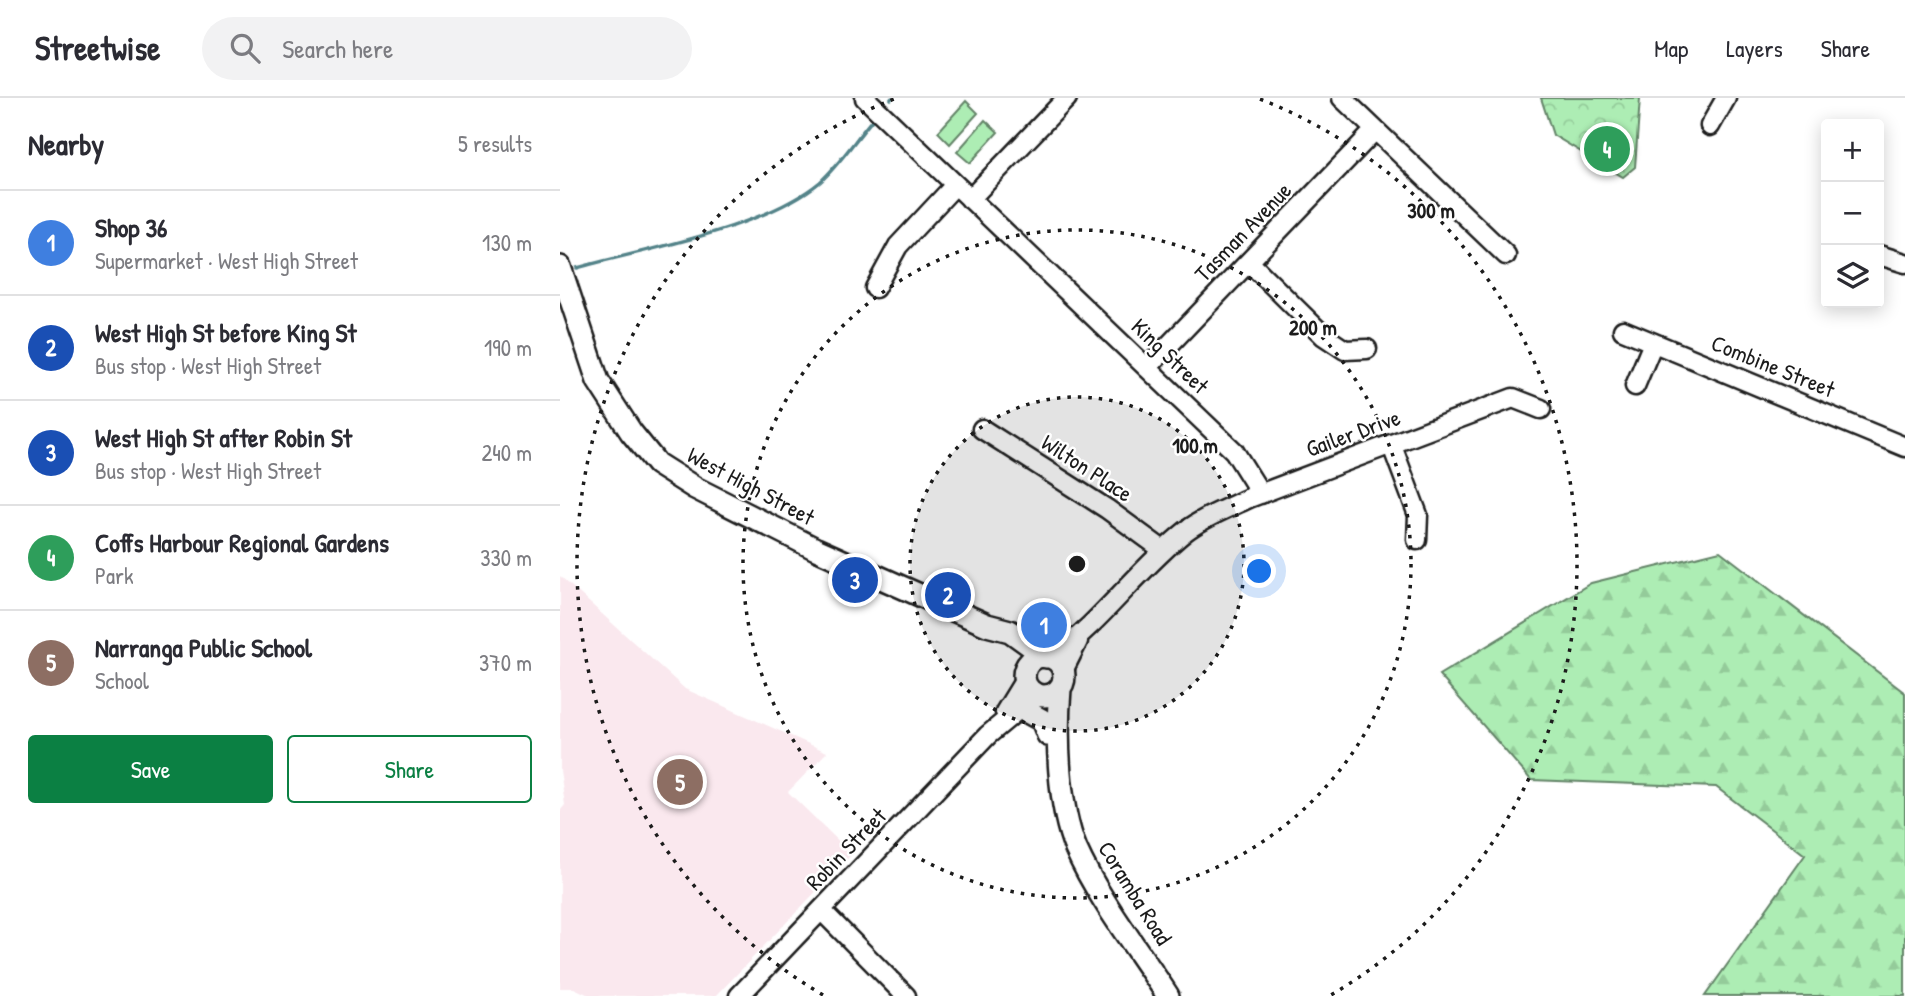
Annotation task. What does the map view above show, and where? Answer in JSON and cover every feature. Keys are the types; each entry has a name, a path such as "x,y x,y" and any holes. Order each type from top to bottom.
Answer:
{"main road":[{"name":"West High Street","path":"560,267 598,381 631,432 657,464 695,488 806,545 987,625 1041,680"},
{"name":"Coramba Road","path":"1041,680 1050,713 1048,735 1056,816 1064,846 1078,874 1156,996"},
{"name":"Coramba Road","path":"1041,680 1072,838 1088,871 1168,996"}],"street":[{"name":"King Street","path":"865,98 1234,451 1261,494"},
{"path":"970,199 1067,98"},
{"path":"1342,98 1506,255"},
{"path":"1710,126 1726,98"},
{"name":"Tasman Avenue","path":"1147,368 1375,130"},
{"path":"875,288 898,246 955,185"},
{"path":"1884,257 1905,264"},
{"path":"1249,262 1324,336 1345,350 1367,349"},
{"name":"Combine Street","path":"1623,330 1905,447"},
{"path":"1635,386 1653,343"},
{"name":"Gailer Drive","path":"1261,494 1513,398 1541,409"},
{"name":"Wilton Place","path":"982,429 1107,509 1163,550"},
{"path":"1392,446 1418,515 1417,540"},
{"path":"1041,680 1163,550 1189,529 1261,494"},
{"name":"Robin Street","path":"988,735 1041,680"},
{"name":"Robin Street","path":"739,996 1041,680"},
{"path":"821,910 906,996"}],"shaded area":[{"path":"560,576 685,689 827,752 788,792 852,854 716,996 591,996 574,988 560,988 560,811 565,805 560,770"}],"green space":[{"path":"1541,98 1640,98 1635,167 1623,177 1553,135"},
{"path":"966,101 978,113 950,144 938,132"},
{"path":"985,120 998,132 970,163 957,152"},
{"path":"1720,551 1905,693 1905,996 1705,996 1805,855 1716,787 1531,780 1439,675 1591,583"}],"waterway":[{"path":"577,268 737,225 796,198 827,175 872,120"}],"place":[{"name":"Coffs Harbour Regional Gardens","path":"1607,149"},
{"name":"West High St after Robin St","path":"855,580"},
{"name":"West High St before King St","path":"948,595"},
{"name":"Shop 36","path":"1044,625"},
{"name":"Narranga Public School","path":"680,782"}]}
